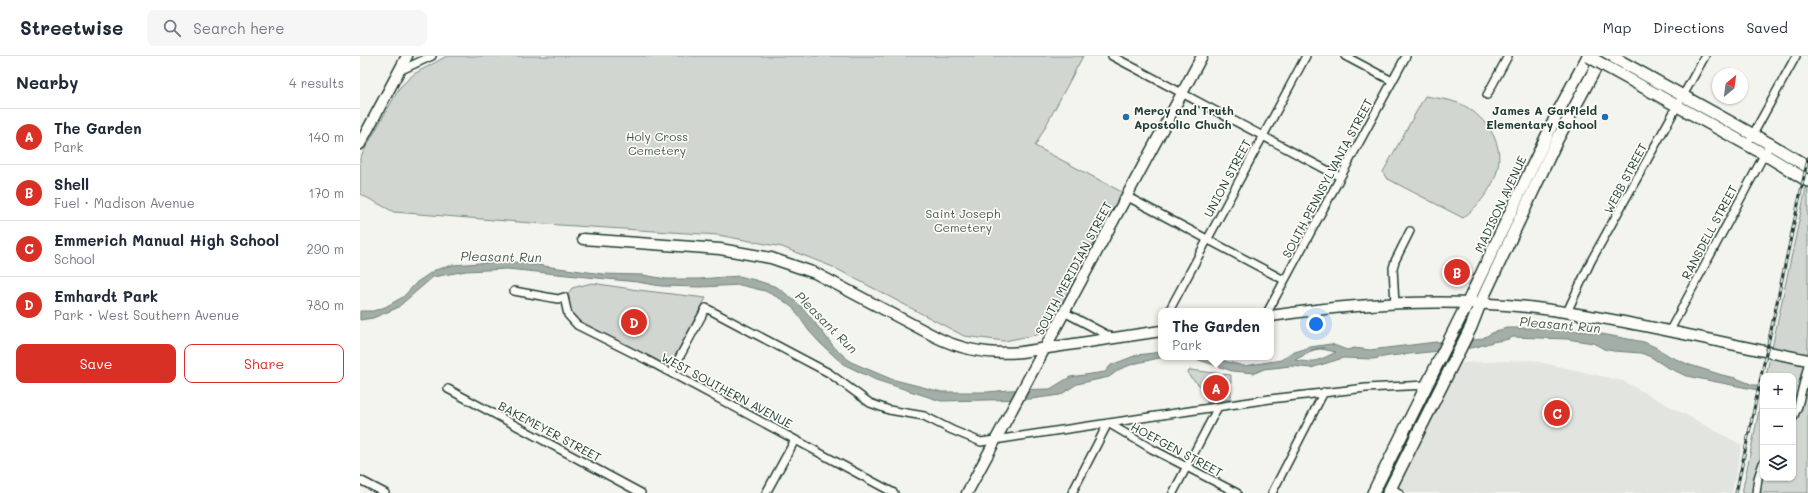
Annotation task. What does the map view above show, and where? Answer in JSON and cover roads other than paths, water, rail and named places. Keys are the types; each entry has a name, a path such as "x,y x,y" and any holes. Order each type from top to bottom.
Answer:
{"main road":[{"path":"1588,56 1609,68 1753,134 1808,167"},
{"name":"MADISON AVENUE","path":"1373,493 1468,304 1549,131 1588,56"},
{"name":"MADISON AVENUE","path":"1393,491 1471,327 1480,304 1557,140 1602,56"},
{"path":"1614,57 1748,145 1808,181"}],"street":[{"path":"360,144 407,56"},
{"path":"399,71 432,56"},
{"path":"1112,56 1340,177"},
{"name":"SOUTH MERIDIAN STREET","path":"967,493 1202,56"},
{"name":"UNION STREET","path":"1171,308 1306,56"},
{"path":"1345,56 1392,81"},
{"name":"SOUTH PENNSYLVANIA STREET","path":"1270,308 1406,56"},
{"path":"1487,95 1508,56"},
{"name":"WEBB STREET","path":"1567,312 1591,261 1618,215 1648,156 1662,136 1704,56"},
{"path":"1748,145 1796,56"},
{"path":"1609,68 1614,57"},
{"name":"RANSDELL STREET","path":"1669,332 1770,144"},
{"path":"1126,196 1284,280"},
{"path":"1394,304 1394,264 1410,231"},
{"path":"583,239 720,249 771,258 815,273 938,338 958,347 976,351 1005,354 1114,339 1158,329"},
{"name":"WEST SOUTHERN AVENUE","path":"514,291 558,299 564,297 568,315 577,325 671,373 894,493"},
{"path":"1274,316 1331,308 1394,304 1480,304 1526,307 1567,312 1669,332 1808,365 1796,411"},
{"path":"671,373 706,308 828,373 870,403 889,410 924,416 981,442 1324,392 1376,387 1427,385"},
{"path":"1064,312 1114,339"},
{"name":"BAKEMEYER STREET","path":"448,389 641,493"},
{"path":"1272,493 1324,392"},
{"path":"1173,493 1218,407"},
{"path":"1072,493 1108,424"},
{"name":"HOEFGEN STREET","path":"1108,424 1237,493"},
{"path":"766,493 795,440"},
{"path":"1756,493 1760,472"},
{"path":"360,480 385,493"}],"waterway":[{"name":"Pleasant Run","path":"1312,350 1324,348"}],"railway":[{"path":"1736,493 1808,158"}],"place":[{"name":"Mercy and Truth Apostolic Chuch","path":"1126,117"},
{"name":"James A Garfield Elementary School","path":"1605,117"},
{"name":"Shell","path":"1457,272"},
{"name":"Emhardt Park","path":"634,322"},
{"name":"The Garden","path":"1216,388"},
{"name":"Emmerich Manual High School","path":"1557,413"}],"park label":[{"name":"Holy Cross Cemetery","path":"657,143"},
{"name":"Saint Joseph Cemetery","path":"963,220"}]}
